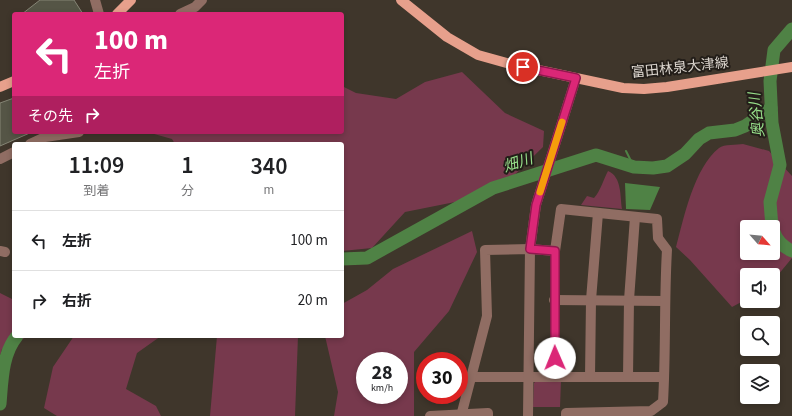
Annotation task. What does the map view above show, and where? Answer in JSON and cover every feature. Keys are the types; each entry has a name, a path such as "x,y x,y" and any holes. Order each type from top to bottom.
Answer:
{"main road":[{"path":"119,12 131,0"},
{"name":"富田林泉大津線","path":"401,0 447,37 478,55 510,64 623,88 644,89 792,67"},
{"path":"0,87 12,82"}],"street":[{"path":"95,0 98,12"},
{"path":"184,12 195,7 202,0"},
{"path":"408,0 413,10"},
{"path":"528,416 530,249 536,205 576,78"},
{"path":"34,142 45,137 65,134"},
{"path":"0,159 12,153"},
{"path":"555,377 555,251 561,209 657,219 658,238 667,250 664,300 663,402 652,412 566,413 566,416"},
{"path":"590,377 591,300 598,213"},
{"path":"628,377 629,300 635,217"},
{"path":"461,415 487,316 485,250 530,249 555,251"},
{"path":"554,300 664,300"},
{"path":"470,377 664,377"},
{"path":"430,416 488,413 488,416"}],"shaded area":[{"path":"462,72 505,113 544,131 543,147 495,194 405,212 372,248 344,251 344,142 174,142 172,139 154,134 344,134 344,87 356,93 396,99 425,82"},
{"path":"743,144 769,151 792,176 792,258 780,273 780,268 740,268 740,303 732,307 690,260 676,247 691,194 703,168 710,157 719,148 727,145"},
{"path":"608,171 616,178 620,187 622,209 581,205 587,196 594,198"},
{"path":"625,183 660,187 650,210 626,209"},
{"path":"472,231 477,252 449,311 414,352 414,416 334,416 338,392 325,338 344,338 344,303 367,290 393,269"},
{"path":"0,293 12,299 12,338 25,338 2,349 0,356"},
{"path":"73,338 158,338 137,353 126,389 156,406 161,416 57,416 44,408 53,367"},
{"path":"217,338 298,338 295,416 210,416"},
{"path":"537,380 561,380 560,407 533,407 534,383"}],"building":[{"path":"40,0 74,0 82,12 25,12"},
{"path":"12,99 12,134 27,134 0,146 0,103"}],"waterway":[{"name":"奥谷川","path":"771,220 770,202 780,165 772,123 770,81 774,50 792,29"},
{"name":"畑川","path":"344,259 367,258 493,188 596,155 634,167 653,168 667,166 685,154 699,139 709,133 735,130 745,126 771,108"},
{"path":"626,151 634,167"},
{"name":"奥谷川","path":"780,243 792,251"},
{"name":"畑川","path":"0,404 2,377 6,359 8,351 16,338"}],"slow traffic":[{"path":"540,192 562,122"}],"route":[{"path":"523,67 576,78 542,182 536,205 530,249 555,251 555,358"}]}
